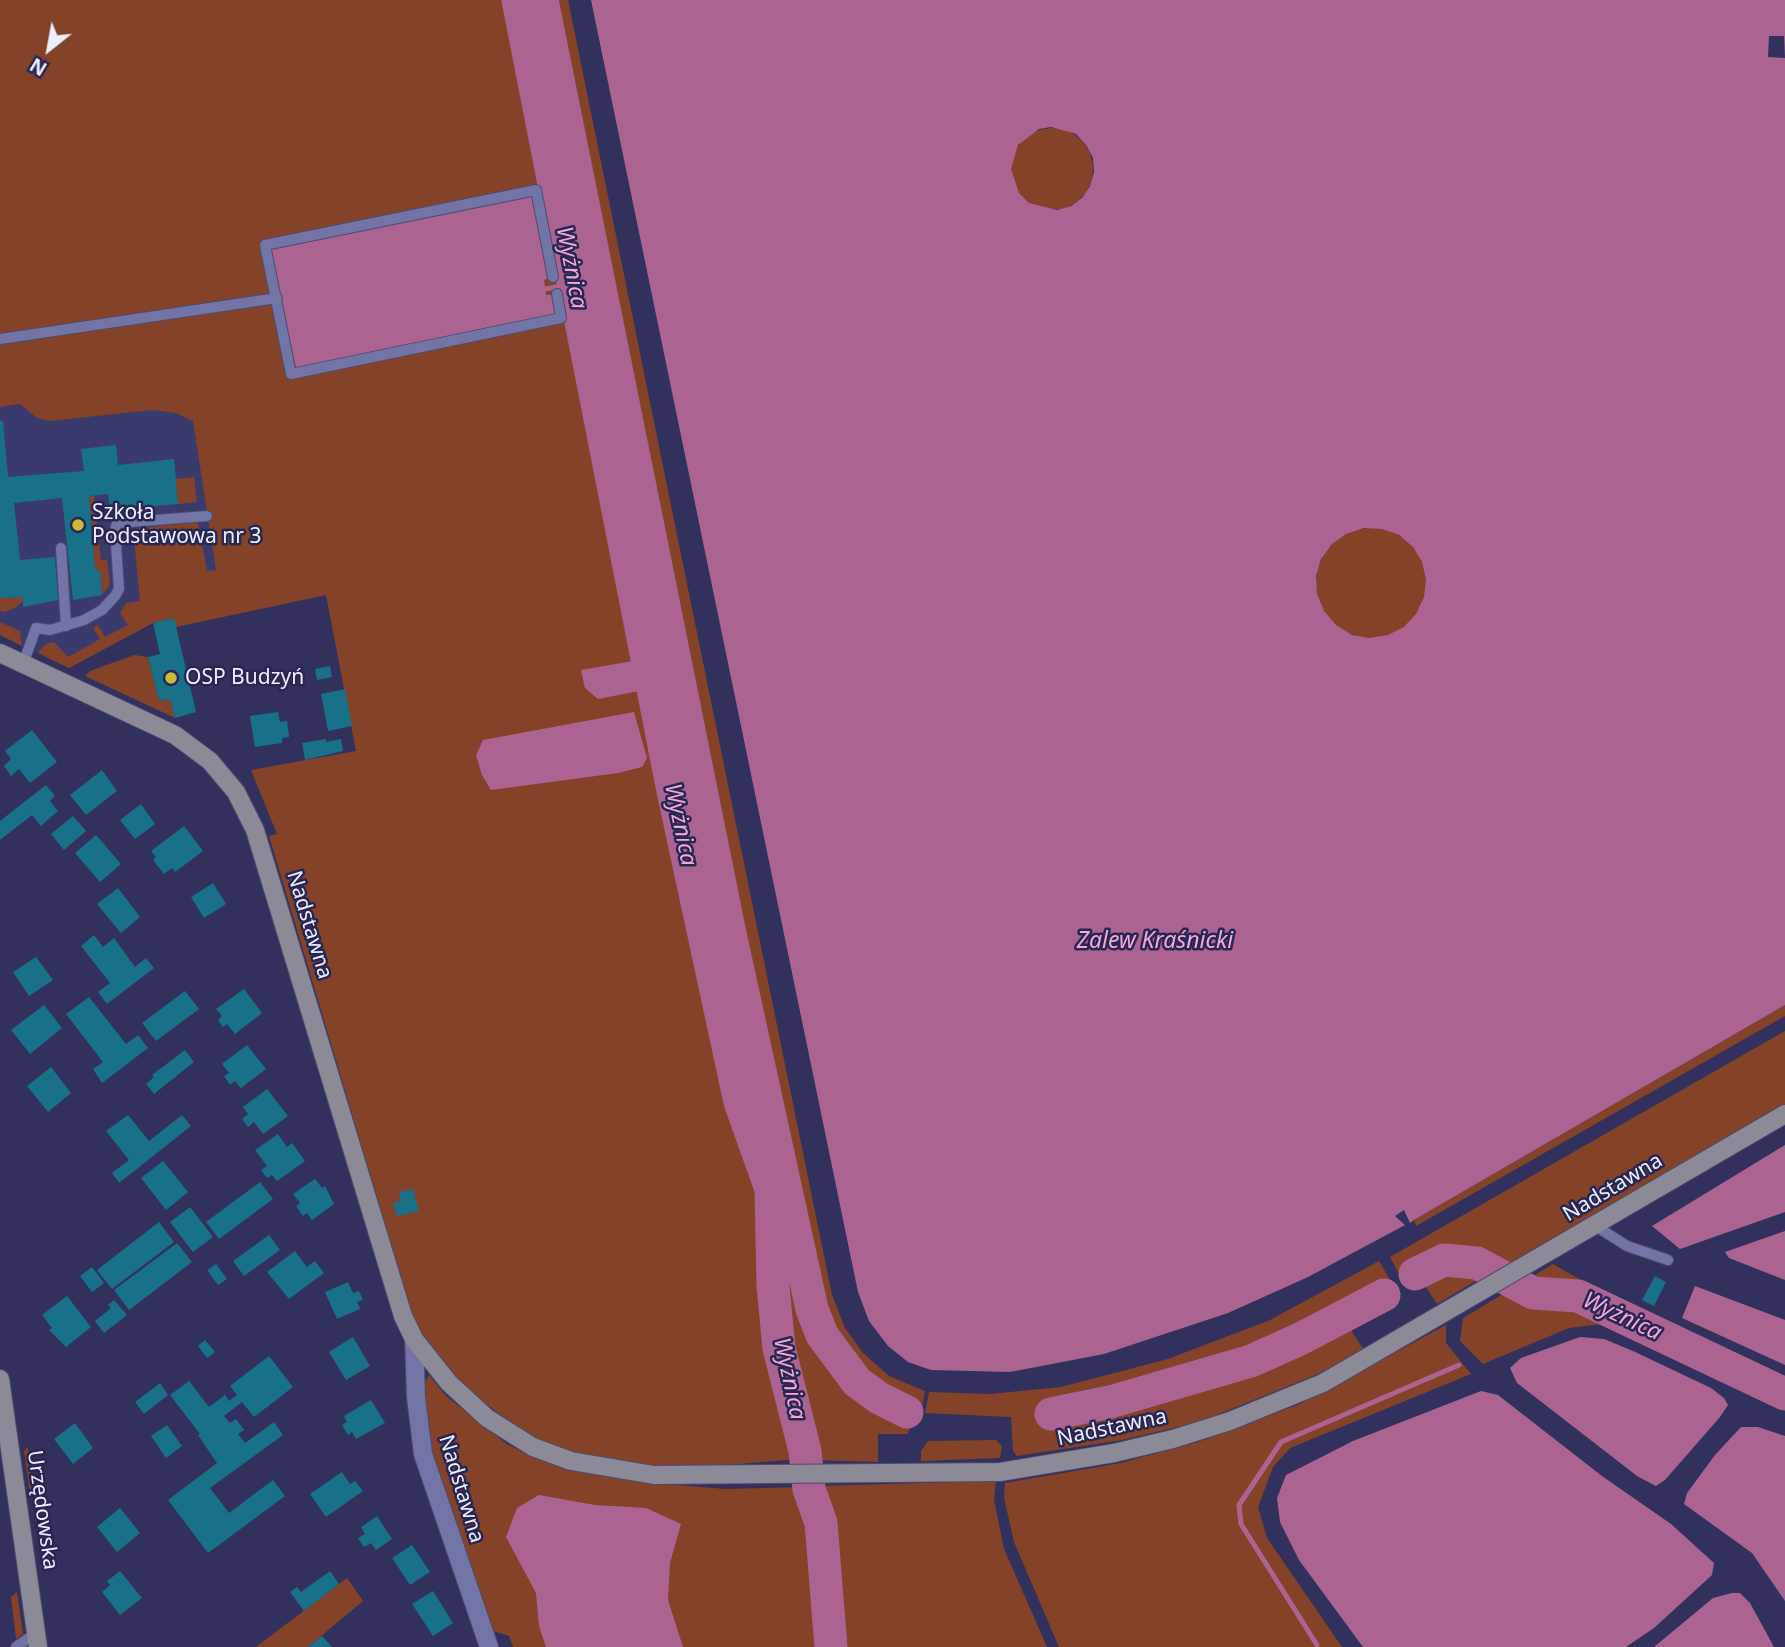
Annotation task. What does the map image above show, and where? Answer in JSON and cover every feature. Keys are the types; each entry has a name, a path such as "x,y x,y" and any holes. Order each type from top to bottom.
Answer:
{"street":[{"name":"Nadstawna","path":"0,653 175,735 210,761 246,808 285,924 403,1316 414,1339 449,1383 487,1419 516,1438 552,1455 595,1467 642,1473 816,1475 910,1467 1009,1465 1150,1445 1240,1417 1322,1382 1785,1114"},
{"name":"Nadstawna","path":"414,1339 415,1386 423,1454 489,1647"},
{"name":"Urzędowska","path":"0,1379 37,1640"}],"lane":[{"path":"553,277 536,190 265,245 291,374 561,318 556,294"},
{"path":"0,339 277,298"},
{"path":"23,664 36,628 50,630 66,626 102,610 119,589 115,530 117,523 207,516"},
{"path":"61,548 66,626"},
{"path":"1594,1225 1627,1246 1668,1260"},
{"path":"16,1647 37,1640"}],"shaded area":[{"path":"0,0 515,0 572,284 608,500 665,793 734,1108 763,1187 766,1294 773,1353 800,1459 714,1466 649,1466 601,1459 554,1447 520,1430 485,1403 456,1377 422,1337 410,1308 269,836 277,834 251,770 356,751 326,595 176,627 173,618 153,623 69,668 38,653 46,644 54,642 68,657 100,639 93,628 98,625 105,637 128,625 120,613 126,603 140,601 133,529 198,522 207,571 216,570 193,421 176,413 152,410 50,421 37,418 20,404 0,407"},
{"path":"552,0 568,0 832,1295 845,1328 862,1352 889,1376 925,1391 921,1413 912,1413 908,1434 878,1434 878,1462 810,1460 784,1348 774,1187 743,1097 666,735 686,735 807,1309 818,1337 842,1372 879,1402 903,1413 907,1412 907,1409 875,1392 859,1379 825,1332 816,1308"},
{"path":"1052,128 1068,131 1081,140 1090,153 1093,169 1090,185 1081,198 1068,207 1052,210 1036,207 1023,198 1014,185 1011,169 1014,153 1023,140 1036,131"},
{"path":"177,384 326,595 176,627 173,618 153,623 69,668 0,635 0,407"},
{"path":"194,477 197,502 178,504 175,479"},
{"path":"94,495 101,560 107,560 110,584 102,595 100,570 95,570 89,496"},
{"path":"1371,528 1392,532 1410,544 1422,562 1426,583 1422,604 1410,622 1392,634 1371,638 1350,634 1332,622 1320,604 1316,583 1320,562 1332,544 1350,532"},
{"path":"23,597 23,601 16,607 5,612 0,611 0,598"},
{"path":"0,622 20,631 22,646 0,635"},
{"path":"134,655 148,657 159,701 170,699 175,718 85,676 90,671"},
{"path":"1785,1005 1785,1016 1416,1226 1414,1220"},
{"path":"1785,1031 1785,1105 1499,1269 1478,1256 1443,1254 1400,1276 1390,1257"},
{"path":"1379,1261 1393,1285 1316,1329 1249,1358 1109,1400 1051,1412 1053,1416 1114,1404 1253,1364 1345,1321 1364,1350 1318,1374 1199,1422 1122,1440 1017,1456 1013,1451 1011,1417 925,1413 929,1392 990,1394 1061,1387 1168,1359 1270,1320"},
{"path":"1553,1264 1616,1300 1632,1314 1633,1330 1628,1334 1602,1324 1569,1328 1483,1364 1460,1341 1463,1318"},
{"path":"1446,1265 1473,1266 1487,1274 1437,1304 1420,1278"},
{"path":"1446,1325 1446,1343 1471,1374 1290,1448 1273,1467 1258,1507 1267,1538 1342,1647 1059,1647 1014,1542 1004,1498 1005,1483 1121,1463 1198,1442 1300,1404"},
{"path":"429,1375 446,1396 508,1445 563,1469 640,1482 726,1489 804,1487 818,1521 832,1647 513,1647 509,1636 490,1630 432,1455 424,1383"},
{"path":"996,1440 1002,1446 1000,1458 921,1461 921,1451 928,1441"},
{"path":"28,1447 34,1495 30,1493 24,1451"},
{"path":"996,1481 994,1500 1004,1549 1047,1647 840,1647 829,1523 816,1486"},
{"path":"347,1578 363,1601 308,1647 256,1647"},
{"path":"17,1592 23,1634 16,1639 11,1597"}],"water":[{"name":"Zalew Kraśnicki","path":"591,0 1785,0 1785,1005 1410,1223 1404,1210 1395,1216 1405,1225 1308,1277 1228,1313 1104,1354 1010,1372 931,1370 908,1362 888,1346 869,1321 858,1292","holes":["1051,127 1076,134 1093,158 1094,172 1090,186 1082,198 1071,206 1057,210 1029,203 1019,193 1011,169 1018,145 1039,129","1364,528 1382,529 1399,535 1413,547 1422,562 1426,579 1424,597 1416,614 1404,627 1388,635 1369,638 1352,635 1336,625 1324,611 1317,594 1316,576 1321,559 1332,544 1346,534"]},
{"path":"533,195 549,278 544,280 546,295 552,295 557,314 296,368 270,249"},
{"path":"633,661 639,691 598,699 585,688 581,670"},
{"path":"634,712 647,758 642,767 618,773 491,790 482,775 476,755 483,740"},
{"path":"1785,1145 1785,1212 1680,1249 1652,1226"},
{"path":"1785,1231 1785,1280 1729,1258 1725,1252"},
{"path":"1695,1286 1785,1320 1785,1365 1682,1318"},
{"path":"1580,1337 1604,1339 1633,1351 1711,1388 1724,1398 1728,1405 1665,1480 1656,1486 1637,1476 1517,1383 1510,1368 1521,1358"},
{"path":"1481,1391 1498,1395 1602,1476 1671,1524 1714,1563 1712,1575 1654,1628 1626,1647 1363,1647 1299,1560 1280,1522 1277,1498 1286,1475 1353,1441"},
{"path":"1741,1427 1758,1427 1785,1436 1785,1601 1752,1553 1684,1504 1687,1493 1715,1455"},
{"path":"539,1495 595,1505 646,1508 681,1524 670,1563 668,1600 683,1647 546,1647 539,1626 536,1593 506,1537 517,1508"},
{"path":"1740,1593 1750,1603 1774,1647 1654,1647 1713,1598"}],"pier":[{"path":"1769,36 1784,36 1785,58 1768,57"}],"building":[{"name":"Szkoła Podstawowa nr 3","path":"0,421 3,421 8,477 84,471 81,449 116,445 118,465 174,459 178,504 110,510 108,494 89,496 95,570 100,570 102,595 73,600 62,498 14,503 20,560 55,557 58,600 23,607 23,597 0,598"},
{"name":"OSP Budzyń","path":"174,618 196,712 175,718 170,699 159,701 148,657 160,654 153,623"},
{"path":"330,666 332,677 317,680 315,669"},
{"path":"345,689 352,726 328,731 321,694"},
{"path":"278,712 280,722 287,721 289,737 282,738 282,743 255,747 250,716"},
{"path":"32,730 57,762 30,783 19,769 11,776 4,766 11,759 5,751"},
{"path":"326,739 326,742 341,739 343,751 305,760 302,743"},
{"path":"102,770 117,791 86,815 70,795"},
{"path":"46,785 55,796 50,801 58,811 41,826 32,815 0,840 0,821"},
{"path":"141,804 155,824 135,839 120,820"},
{"path":"73,816 86,831 64,850 51,834"},
{"path":"184,826 203,851 175,872 172,868 164,874 153,860 156,857 151,851"},
{"path":"96,835 121,864 100,882 75,853"},
{"path":"213,883 226,904 204,918 191,897"},
{"path":"118,888 140,917 121,933 97,904"},
{"path":"94,935 103,947 114,938 135,967 146,958 154,968 107,1004 98,992 110,983 81,946"},
{"path":"36,957 53,980 29,996 13,972"},
{"path":"244,989 262,1013 235,1034 227,1024 223,1027 218,1020 222,1016 216,1009"},
{"path":"185,991 199,1009 156,1041 142,1023"},
{"path":"89,997 126,1044 138,1035 148,1048 102,1083 93,1069 103,1062 66,1014"},
{"path":"44,1005 62,1028 30,1054 11,1030"},
{"path":"247,1045 266,1069 241,1088 235,1081 230,1085 224,1076 229,1073 222,1064"},
{"path":"185,1050 194,1062 154,1094 146,1084 154,1077 152,1075"},
{"path":"51,1067 71,1093 48,1112 27,1086"},
{"path":"267,1089 288,1116 263,1134 254,1122 248,1127 242,1119 248,1114 243,1107"},
{"path":"128,1115 149,1141 182,1115 191,1126 119,1183 112,1173 129,1160 106,1131"},
{"path":"278,1134 287,1147 292,1143 305,1161 277,1181 272,1175 267,1178 261,1170 267,1166 255,1150"},
{"path":"163,1161 188,1192 166,1210 141,1178"},
{"path":"315,1179 322,1188 325,1186 334,1204 312,1220 307,1213 303,1216 296,1206 300,1203 293,1194"},
{"path":"260,1182 273,1199 219,1239 206,1222"},
{"path":"413,1189 419,1211 397,1216 393,1203 401,1201 399,1192"},
{"path":"190,1207 213,1237 193,1252 170,1222"},
{"path":"159,1222 174,1242 112,1289 97,1270"},
{"path":"269,1235 280,1250 244,1276 233,1261"},
{"path":"177,1243 192,1262 129,1310 114,1290"},
{"path":"295,1251 307,1267 315,1261 324,1273 289,1299 267,1272"},
{"path":"216,1264 227,1279 218,1285 207,1270"},
{"path":"92,1267 104,1283 92,1292 80,1276"},
{"path":"1655,1276 1666,1282 1654,1306 1642,1300"},
{"path":"348,1282 353,1293 359,1291 363,1300 357,1302 360,1309 337,1319 325,1292"},
{"path":"67,1296 91,1327 66,1347 49,1330 52,1328 42,1315"},
{"path":"114,1300 127,1315 104,1333 95,1321 111,1308 108,1305"},
{"path":"353,1337 370,1366 346,1380 329,1352"},
{"path":"205,1340 215,1352 207,1358 198,1346"},
{"path":"269,1356 293,1387 254,1417 242,1402 224,1416 230,1423 236,1419 244,1430 238,1434 245,1443 274,1422 283,1435 210,1488 229,1513 273,1480 285,1496 208,1553 168,1500 217,1463 198,1435 200,1434 170,1395 189,1381 209,1407 225,1395 229,1401 237,1395 230,1386"},
{"path":"160,1383 168,1395 144,1414 135,1402"},
{"path":"371,1400 385,1423 356,1439 352,1432 348,1435 342,1425 347,1422 344,1416"},
{"path":"75,1423 93,1448 73,1464 54,1439"},
{"path":"167,1425 182,1446 166,1458 151,1436"},
{"path":"342,1472 350,1484 355,1481 363,1491 326,1517 310,1494"},
{"path":"120,1508 140,1533 117,1552 97,1527"},
{"path":"377,1516 392,1539 376,1550 371,1543 364,1547 358,1538 365,1534 361,1527"},
{"path":"412,1545 430,1572 410,1585 392,1558"},
{"path":"120,1571 142,1598 120,1615 102,1592 110,1585 107,1581"},
{"path":"330,1571 339,1584 304,1611 290,1592 297,1587 301,1592"},
{"path":"433,1591 453,1623 433,1636 412,1604"},
{"path":"322,1636 332,1647 308,1647"}],"waterway":[{"name":"Wyżnica","path":"518,0 672,786 740,1102 771,1189 773,1286 779,1348 805,1451 809,1489 821,1523 831,1647"},
{"name":"Wyżnica","path":"542,0 729,929 812,1309 822,1335 857,1382 879,1398 907,1412"},
{"path":"545,289 572,284"},
{"name":"Wyżnica","path":"1415,1274 1444,1260 1477,1263 1533,1293 1578,1296 1785,1394"},
{"name":"Wyżnica","path":"1051,1414 1110,1402 1251,1361 1384,1295"},
{"path":"1317,1645 1241,1524 1239,1505 1281,1442 1459,1365"}],"place":[{"name":"Szkoła Podstawowa nr 3","path":"78,525"},
{"name":"OSP Budzyń","path":"171,678"}]}
